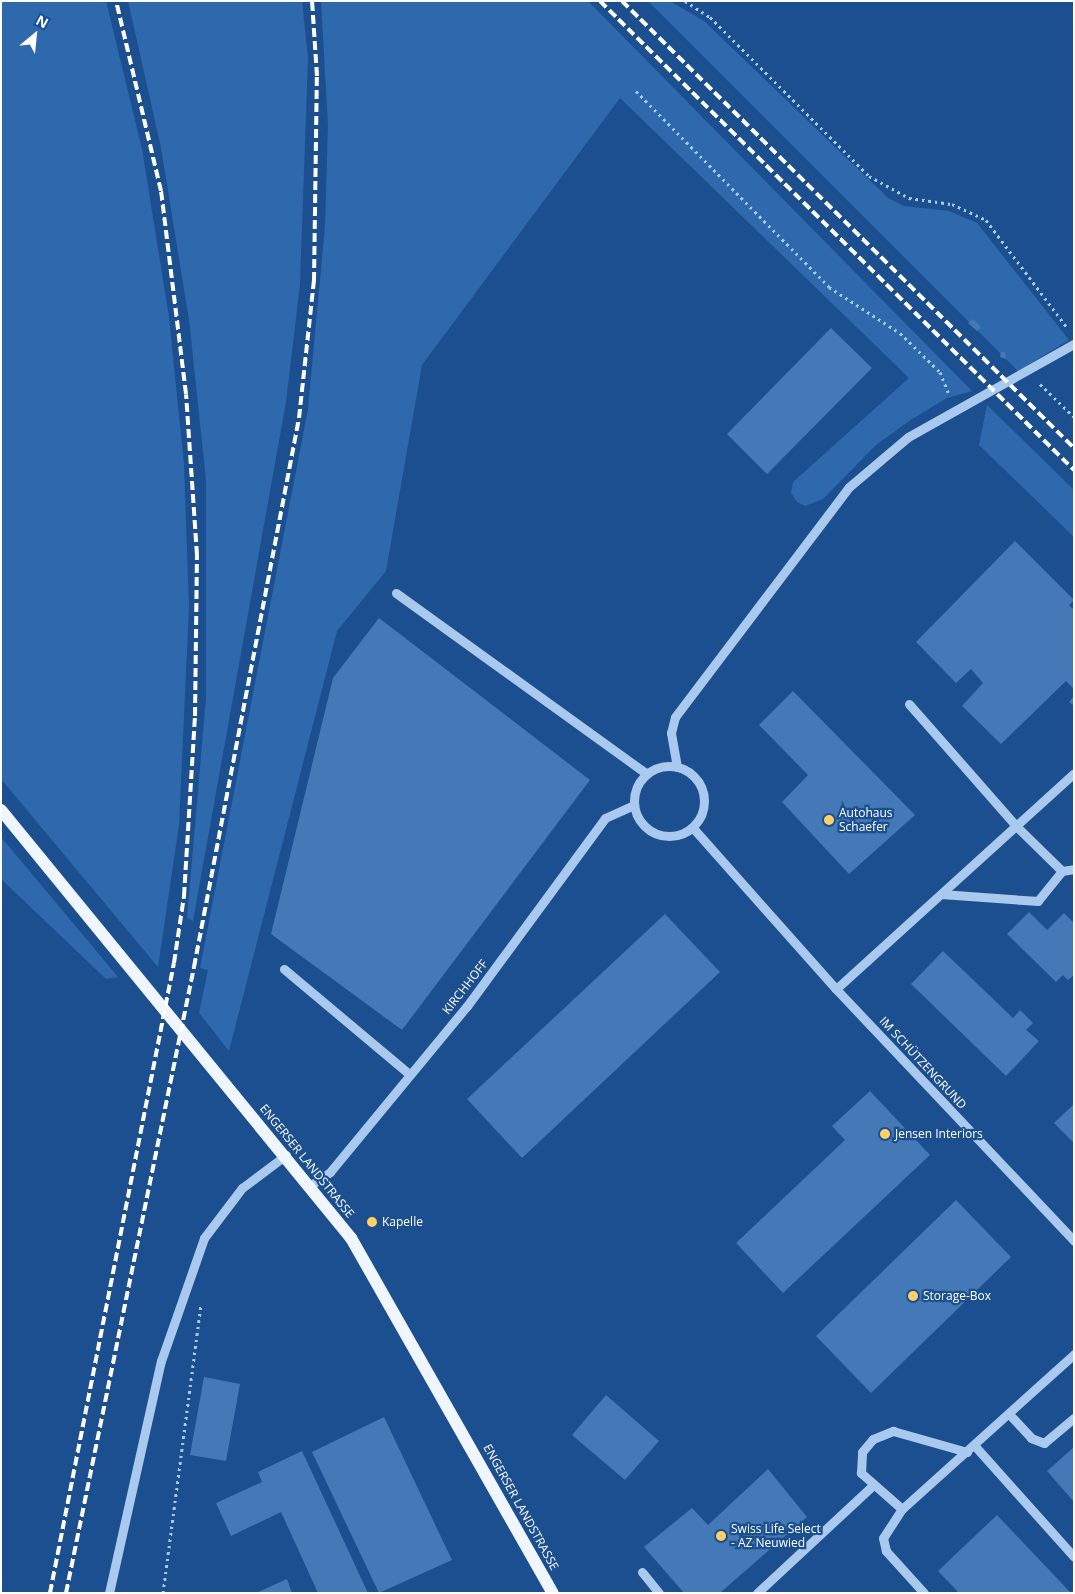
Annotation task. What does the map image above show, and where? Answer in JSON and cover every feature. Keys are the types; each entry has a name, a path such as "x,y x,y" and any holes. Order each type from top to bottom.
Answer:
{"main road":[{"name":"ENGERSER LANDSTRASSE","path":"1,810 311,1185 351,1238 553,1593"}],"street":[{"path":"677,766 647,774 635,792 634,805 641,822 657,835 683,834 693,828 705,800 700,784 677,766 670,733 675,717 849,487 890,450 955,410 1028,372 1074,344"},
{"path":"396,593 647,774"},
{"path":"909,704 1016,826 1062,871"},
{"path":"836,989 1074,773"},
{"name":"KIRCHHOFF","path":"311,1185 330,1172 409,1074 468,1006 605,818 634,805"},
{"name":"IM SCHÜTZENGRUND","path":"693,828 836,989 1074,1241"},
{"path":"941,894 1038,901 1062,871 1074,869"},
{"path":"284,969 409,1074"},
{"path":"109,1593 161,1361 204,1238 242,1188 286,1155"},
{"path":"924,1593 886,1552 883,1538 902,1509 971,1449 1074,1354"},
{"path":"1009,1414 1031,1438 1044,1444 1074,1418"},
{"path":"902,1509 872,1486 861,1473 862,1452 873,1439 893,1431 971,1449 1074,1557"},
{"path":"757,1593 872,1486"},
{"path":"642,1572 659,1593"}],"path":[{"path":"685,1 710,17 869,176 909,198 952,204 986,220 1074,338"},
{"path":"636,91 829,287 900,333 940,372 955,410"},
{"path":"1028,372 1074,417"},
{"path":"163,1593 201,1297"}],"shaded area":[{"path":"1,1 106,1 142,149 169,317 184,465 189,607 179,825 158,967 1,779"},
{"path":"128,1 302,1 308,58 300,284 286,402 193,921 187,918 206,698 206,480 189,320 161,148"},
{"path":"321,1 588,1 972,391 947,398 912,419 876,445 823,499 805,506 797,502 791,493 793,482 909,378 620,98 422,365 386,571 337,631 229,1051 199,1013 208,970 200,968 308,409 325,226 328,125"},
{"path":"648,1 670,1 704,21 888,198 904,206 949,211 977,223 1069,340 1018,371"},
{"path":"987,405 1074,490 1074,537 979,445"},
{"path":"1,837 118,977 106,979 1,879"}],"building":[{"path":"973,319 981,327 977,331 968,323"},
{"path":"831,328 872,368 767,474 727,434"},
{"path":"1001,352 1005,352 1006,359 1000,357"},
{"path":"1015,541 1074,600 1069,605 1074,610 1074,689 1066,681 1001,744 962,706 983,683 971,669 956,683 916,642"},
{"path":"379,618 590,780 402,1030 271,934 333,678"},
{"path":"793,691 915,815 849,874 782,802 808,775 759,725"},
{"path":"1074,696 1074,706 1069,702"},
{"path":"1029,912 1047,930 1064,913 1074,923 1074,975 1068,980 1063,975 1056,982 1007,934"},
{"path":"665,914 720,972 522,1158 467,1099"},
{"path":"943,951 1013,1018 1020,1010 1033,1023 1026,1030 1039,1041 1006,1076 911,984"},
{"path":"870,1091 930,1155 783,1293 736,1243 845,1140 832,1126"},
{"path":"1074,1104 1074,1143 1054,1123"},
{"name":"Storage-Box","path":"956,1200 1011,1257 871,1393 816,1336"},
{"path":"204,1377 240,1384 226,1461 190,1455"},
{"path":"606,1395 659,1441 625,1480 572,1435"},
{"path":"384,1417 452,1560 379,1593 312,1452"},
{"path":"1074,1447 1074,1502 1047,1471"},
{"path":"302,1451 368,1593 318,1593 281,1512 231,1536 216,1503 262,1482 258,1472"},
{"name":"Swiss Life Select - AZ Neuwied","path":"768,1469 807,1517 720,1593 684,1593 644,1547 692,1508 708,1525"},
{"path":"997,1515 1071,1593 959,1593 938,1571"},
{"path":"287,1579 292,1593 256,1593"}],"railway":[{"path":"50,1593 174,963 184,896 195,716 197,555 186,394 161,191 116,1"},
{"path":"66,1593 194,967 299,418 314,281 317,76 312,1"},
{"path":"600,1 1074,470"},
{"path":"622,1 1074,448"}],"place":[{"name":"Autohaus Schaefer","path":"829,820"},
{"name":"Jensen Interiors","path":"885,1134"},
{"name":"Kapelle","path":"372,1222"},
{"name":"Storage-Box","path":"913,1296"},
{"name":"Swiss Life Select - AZ Neuwied","path":"721,1536"}]}
